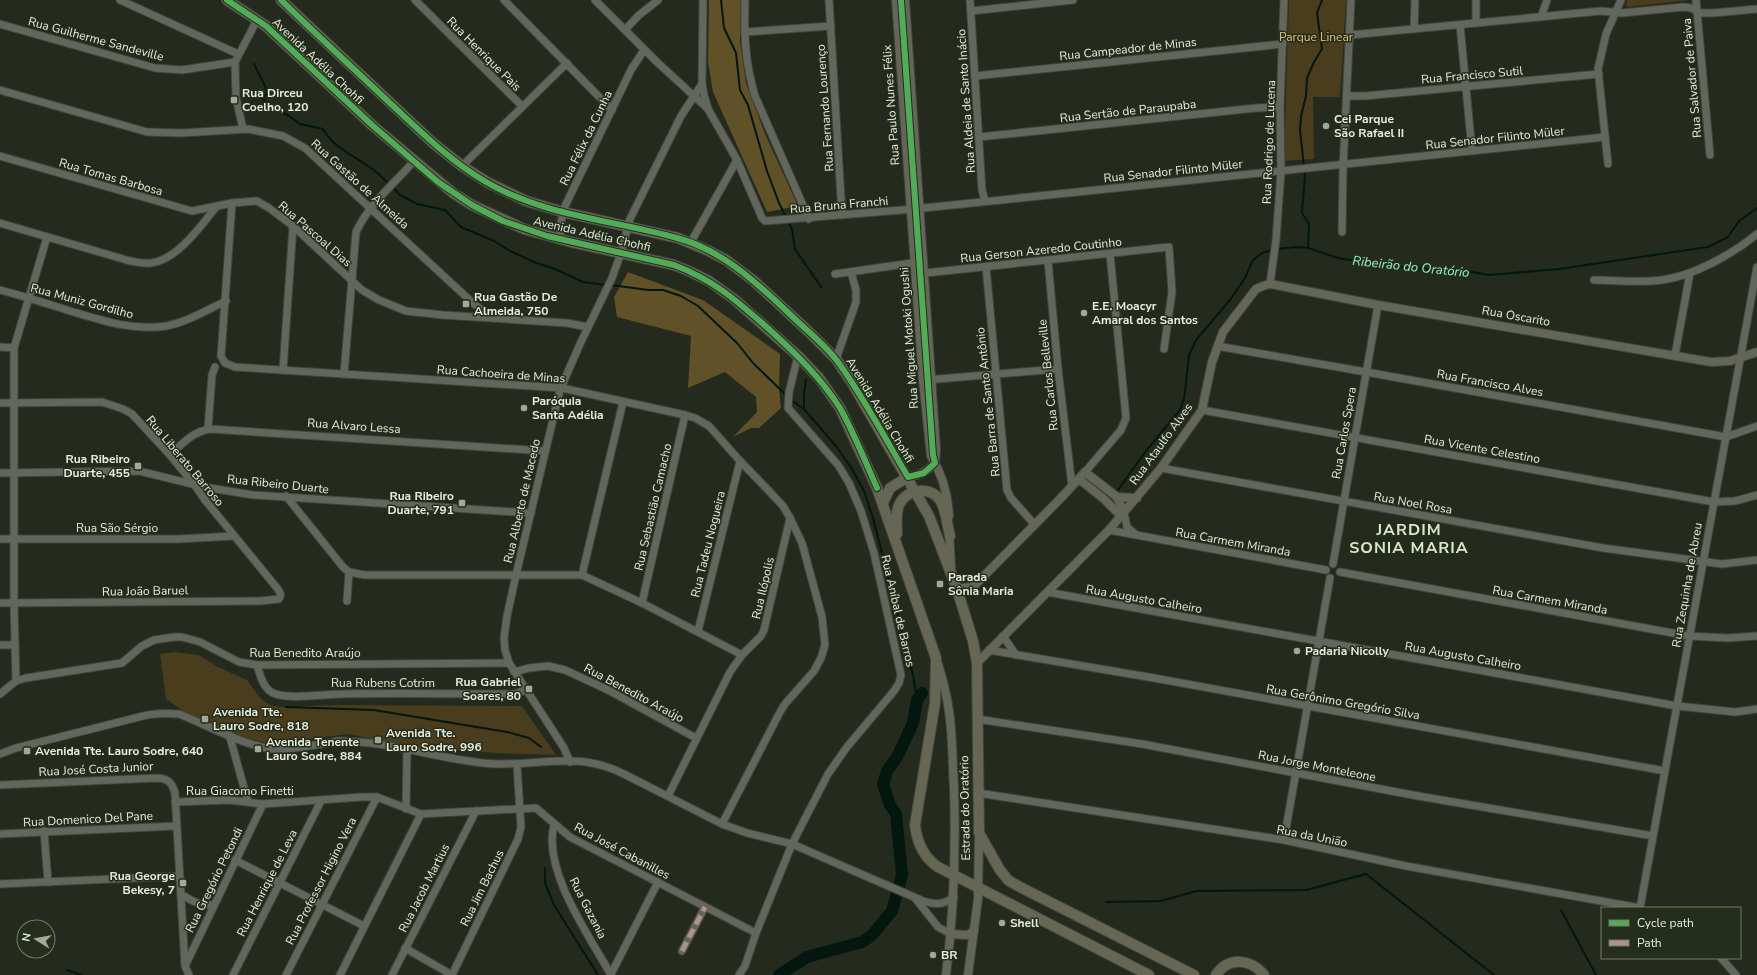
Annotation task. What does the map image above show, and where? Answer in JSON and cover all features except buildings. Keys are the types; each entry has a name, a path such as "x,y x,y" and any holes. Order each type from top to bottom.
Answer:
{"highway":[{"name":"Avenida Adélia Chohfi","path":"227,0 266,26 372,125 438,182 472,205 524,229 560,240 674,265 709,281 734,298 798,356 819,378 840,408 883,503 936,658"},
{"name":"Avenida Adélia Chohfi","path":"281,0 433,143 462,166 487,182 526,201 563,212 691,242 726,260 754,281 836,359 851,381 908,477 931,520 951,571 973,641"},
{"path":"883,503 890,488 908,477"},
{"path":"898,546 898,510 904,498 916,491 928,491 939,499 950,536"},
{"name":"Estrada do Oratório","path":"973,641 976,662 979,833"},
{"path":"936,658 935,702 915,825 919,844 929,860 938,867 955,876 1149,975"},
{"path":"979,833 997,865 1008,880 1194,975"},
{"path":"1216,975 1226,966 1237,962 1254,965 1264,975"}],"main road":[{"name":"Rua Paulo Nunes Félix","path":"896,0 914,209"},
{"name":"Rua Paulo Nunes Félix","path":"905,0 914,209"},
{"name":"Rua Miguel Motoki Ogushi","path":"914,209 927,380 936,449 935,463 948,495 951,571"},
{"name":"Rua Oscarito","path":"1270,284 1378,305 1675,356 1719,362 1730,361 1757,352"},
{"name":"Rua Ataulfo Alves","path":"976,662 1109,530 1161,468 1202,410 1217,346 1223,332 1256,289 1270,284"},
{"path":"908,477 924,473 935,463"},
{"path":"957,589 970,587 976,584 1082,475"},
{"path":"1082,475 1117,497 1122,515"},
{"path":"1082,475 1104,499 1122,515"},
{"name":"Rua Ataulfo Alves","path":"1117,497 1137,498"},
{"name":"Avenida Adélia Chohfi","path":"936,658 941,674"},
{"name":"Estrada do Oratório","path":"941,674 948,706 951,732 955,830 954,897 946,975"},
{"name":"Estrada do Oratório","path":"968,975 978,887 979,833"},
{"path":"951,934 967,935 974,931"}],"street":[{"path":"120,0 238,54"},
{"name":"Rua Henrique Pais","path":"415,0 522,106"},
{"path":"504,0 612,110"},
{"path":"595,0 644,50 694,94 708,109 737,160 691,242"},
{"path":"625,30 638,16 658,0"},
{"path":"703,0 702,84 708,109"},
{"path":"745,0 746,57 749,76 806,219"},
{"name":"Rua Fernando Lourenço","path":"829,0 842,215"},
{"name":"Rua Aldeia de Santo Inácio","path":"970,0 982,190 985,201"},
{"path":"971,11 1037,2 1073,0"},
{"name":"Rua Rodrigo de Lucena","path":"1270,284 1276,240 1281,172 1280,107 1284,0"},
{"path":"1342,232 1343,164 1351,0"},
{"path":"1414,29 1415,0"},
{"path":"1476,0 1476,23"},
{"path":"1541,16 1547,0"},
{"path":"1608,164 1599,74 1606,34 1620,0"},
{"name":"Rua Salvador de Paiva","path":"1696,0 1710,155"},
{"path":"1350,35 1601,11 1639,12 1683,7 1692,8 1698,12 1713,13 1757,9"},
{"path":"243,129 236,98 235,62 257,20"},
{"name":"Rua Guilherme Sandeville","path":"0,24 155,68 182,70 235,62"},
{"path":"1460,25 1472,151"},
{"path":"745,32 830,26"},
{"name":"Rua Campeador de Minas","path":"975,76 1283,44"},
{"name":"Rua Félix da Cunha","path":"560,240 560,226 563,212 631,70 644,50"},
{"path":"462,166 567,63"},
{"name":"Rua Francisco Sutil","path":"1347,96 1365,96 1599,74"},
{"name":"Rua Alberto de Macedo","path":"570,762 564,748 514,672 509,663 505,650 504,638 516,575 561,388 622,254 627,226 681,116 694,94 702,84"},
{"name":"Rua Gastão de Almeida","path":"0,90 147,132 181,133 243,129 283,136 299,144 371,208 474,304 492,318"},
{"name":"Rua Sertão de Paraupaba","path":"979,137 1256,108 1280,107"},
{"name":"Rua Senador Filinto Müler","path":"914,209 1281,172 1343,164 1605,137"},
{"name":"Rua Tomas Barbosa","path":"0,156 181,209 192,211 216,207"},
{"name":"Rua Bruna Franchi","path":"737,160 762,218 765,221 770,222 914,209"},
{"path":"344,374 356,232 360,222 371,208 414,161"},
{"name":"Rua Pascoal Dias","path":"216,207 232,203 257,201 293,226 362,290 378,300 406,311 442,315 567,323 588,326"},
{"name":"Rua Cachoeira de Minas","path":"232,203 221,356 225,363 235,367 561,388 685,415 695,418 709,426 783,506 802,543 822,617 825,636 824,651 814,671 785,704 780,712 722,824"},
{"path":"0,223 144,264 162,261 177,250 216,207"},
{"path":"283,370 293,226"},
{"path":"1594,280 1662,280 1690,273 1740,248 1757,234"},
{"path":"0,694 16,680 14,603 14,348 47,237"},
{"name":"Rua Gerson Azeredo Coutinho","path":"920,274 1169,247 1172,292 1164,349"},
{"path":"1082,475 1118,434 1125,424 1126,418 1110,254"},
{"name":"Rua Carlos Belleville","path":"1048,261 1058,369 1072,486"},
{"path":"834,274 919,262"},
{"name":"Rua Barra de Santo Antônio","path":"986,267 1007,490 1011,498 1035,525"},
{"name":"Rua Zequinha de Abreu","path":"1640,907 1757,267"},
{"path":"836,359 856,302 856,290 851,272"},
{"path":"1675,356 1690,273"},
{"name":"Rua Muniz Gordilho","path":"0,290 91,317 129,327 141,328 167,326 182,321 226,301"},
{"name":"Rua Carlos Spera","path":"1333,564 1378,305"},
{"name":"Rua Francisco Alves","path":"1217,346 1726,438"},
{"path":"0,347 14,348"},
{"name":"Rua Aníbal de Barros","path":"740,975 745,966 756,933 792,844 828,774 847,747 894,691 899,684 901,675 874,553 861,511 849,484 838,465 790,413 788,401 789,392 798,356"},
{"path":"208,429 212,375 215,367"},
{"path":"927,380 996,373 1058,369"},
{"name":"Rua Liberato Barroso","path":"0,402 102,402 113,405 132,414 170,455 277,588"},
{"path":"582,575 623,402"},
{"name":"Rua Vicente Celestino","path":"1202,410 1714,502 1735,501 1757,495"},
{"name":"Rua Sebastião Camacho","path":"642,603 685,415"},
{"path":"1726,438 1757,426"},
{"name":"Rua Alvaro Lessa","path":"170,455 192,435 208,429 319,435 545,451"},
{"name":"Rua Tadeu Nogueira","path":"698,631 740,461"},
{"name":"Rua Noel Rosa","path":"1161,468 1603,548 1703,562 1731,563 1757,560"},
{"name":"Rua Ribeiro Duarte","path":"0,473 138,471 253,495 531,513"},
{"path":"286,496 343,567 349,572 364,576 582,575 698,631 742,655"},
{"path":"1122,515 1127,527 1137,536"},
{"name":"Rua Ilópolis","path":"668,796 730,672 742,655 758,640 764,630 790,518"},
{"name":"Rua Carmem Miranda","path":"1109,530 1326,570"},
{"name":"Rua São Sérgio","path":"0,539 179,539 234,536"},
{"path":"1284,840 1330,578 1327,576 1326,570 1333,564 1339,569 1340,572 1338,576 1330,578"},
{"path":"347,601 349,572"},
{"name":"Rua Carmem Miranda","path":"1340,572 1689,636 1727,638 1757,636"},
{"name":"Rua João Baruel","path":"0,603 260,601 279,599 280,592 277,588"},
{"name":"Rua Augusto Calheiro","path":"1047,592 1165,615 1319,640 1677,706 1735,712 1757,709"},
{"path":"1003,636 1016,655"},
{"name":"Rua Benedito Araújo","path":"16,680 122,663 142,646 154,640 174,637 182,637 200,642 239,662 257,665 509,663"},
{"path":"0,645 15,645"},
{"name":"Rua Gerônimo Gregório Silva","path":"989,650 1154,678 1665,771"},
{"name":"Rua Rubens Cotrim","path":"257,665 262,681 267,689 285,696 343,694 514,694 526,690"},
{"name":"Rua Benedito Araújo","path":"514,672 529,668 548,666 565,670 608,690 696,738"},
{"path":"1,752 156,713 180,714 264,748 278,749 339,741 370,743 482,763 517,765 586,762 609,767 722,824 747,833 792,844 911,895 938,904 946,903 954,897"},
{"name":"Rua Jorge Monteleone","path":"977,719 1142,744 1296,773 1653,836"},
{"path":"229,734 248,802"},
{"path":"406,808 407,750"},
{"path":"517,765 520,808"},
{"name":"Rua José Costa Junior","path":"0,785 166,779 173,787 175,802 185,966 189,975"},
{"name":"Rua da União","path":"978,793 1284,840 1406,866 1634,907"},
{"path":"340,975 421,814 377,797"},
{"name":"Rua Giacomo Finetti","path":"175,802 229,800 263,804 377,797"},
{"name":"Rua Professor Higino Vera","path":"286,975 377,797"},
{"name":"Rua Henrique de Leva","path":"233,975 321,801"},
{"name":"Rua Gregório Petondi","path":"185,966 213,905 263,804"},
{"name":"Rua Jim Bachus","path":"452,975 518,839 521,827 520,808"},
{"name":"Rua José Cabanilles","path":"421,814 536,808 546,815 554,825 570,838 756,933"},
{"name":"Rua Jacob Martius","path":"392,975 476,810"},
{"name":"Rua Gazania","path":"554,825 552,845 563,886 581,924 611,974"},
{"name":"Rua Domenico Del Pane","path":"0,834 176,826"},
{"path":"44,831 48,882"},
{"path":"235,860 364,926"},
{"path":"0,884 179,876"},
{"path":"611,974 658,882"},
{"path":"180,894 196,904 204,906 213,905"},
{"path":"911,895 938,928 951,934"},
{"path":"682,951 705,907"},
{"path":"405,948 452,975"},
{"path":"1722,959 1736,975"}],"green space":[{"name":"Parque Linear","path":"1289,0 1346,0 1340,97 1313,97 1314,159 1284,161"},
{"path":"1627,0 1689,0 1626,7"},
{"path":"174,652 199,655 218,667 247,680 261,699 270,705 280,707 335,705 522,706 556,755 420,748 348,734 271,744 238,737 196,720 166,699 160,654"}],"shaded area":[{"path":"709,0 741,0 740,42 746,83 765,134 798,206 767,212 713,92 708,62"},
{"path":"628,272 703,300 780,354 779,389 781,408 759,428 751,428 733,437 757,412 756,397 725,372 688,388 691,336 617,317 614,297"}],"waterway":[{"path":"721,0 724,28 736,53 740,90 748,105 767,171 786,217"},
{"path":"1308,248 1309,224 1302,213 1305,176 1300,130 1301,116 1306,96 1307,78 1322,49 1317,13 1322,0"},
{"path":"254,64 267,90 266,95 263,97 267,108 275,109 289,116 300,124 323,129 327,136 338,146 380,175 389,184"},
{"path":"392,187 400,195 417,204 445,210 461,227 494,241 510,251 536,263 555,269 583,282 606,285"},
{"name":"Ribeirão do Oratório","path":"1277,249 1296,247 1308,248 1338,258 1379,265 1467,271 1489,275 1559,269 1708,247 1728,237 1739,221 1757,208"},
{"path":"788,221 792,229 795,249 821,287"},
{"name":"Ribeirão do Oratório","path":"1118,490 1146,451 1180,410 1184,399 1189,355 1196,340 1230,300 1245,278 1253,260 1262,253 1272,250"},
{"path":"611,285 648,290 663,290 681,296 698,306 737,343 753,363 787,396"},
{"path":"804,409 806,379"},
{"path":"791,400 804,409 836,446 852,469 864,491 873,518 913,675 917,700"},
{"name":"Ribeirão do Oratório","path":"779,975 807,957 862,942 871,936 892,911 902,875 896,814 890,805 883,784 887,771 897,757 913,723 917,700 922,693"},
{"path":"286,707 374,710 507,732 529,738 541,747"},
{"path":"545,868 545,883 554,905 598,975"},
{"path":"1106,902 1161,901 1196,891 1306,890 1366,874 1494,975"},
{"path":"1561,910 1596,975"},
{"path":"67,970 82,975"}],"marked path":[{"path":"682,951 705,907"}],"cycle path":[{"path":"227,0 266,26 372,125 438,182 472,205 503,221 547,236 674,265 689,271 726,293 781,340 808,367 833,397 855,437 877,488"},
{"path":"281,0 425,135 460,165 486,182 531,203 579,216 653,232 695,244 712,252 742,272 757,284 834,356 866,404 908,477 924,473 935,463 933,455 901,0"}],"place":[{"name":"Rua Dirceu Coelho, 120","path":"234,100"},
{"name":"Cei Parque São Rafael II","path":"1326,126"},
{"name":"Rua Gastão De Almeida, 750","path":"466,304"},
{"name":"E.E. Moacyr Amaral dos Santos","path":"1084,313"},
{"name":"Paróquia Santa Adélia","path":"524,408"},
{"name":"Rua Ribeiro Duarte, 455","path":"138,466"},
{"name":"Rua Ribeiro Duarte, 791","path":"462,503"},
{"name":"Parada Sônia Maria","path":"940,584"},
{"name":"Padaria Nicolly","path":"1297,651"},
{"name":"Rua Gabriel Soares, 80","path":"529,689"},
{"name":"Avenida Tte. Lauro Sodre, 818","path":"205,719"},
{"name":"Avenida Tte. Lauro Sodre, 996","path":"378,740"},
{"name":"Avenida Tenente Lauro Sodre, 884","path":"258,749"},
{"name":"Avenida Tte. Lauro Sodre, 640","path":"27,751"},
{"name":"Rua George Bekesy, 7","path":"183,883"},
{"name":"Shell","path":"1002,923"},
{"name":"BR","path":"933,955"}],"district":[{"name":"JARDIM SONIA MARIA","path":"1409,538"}]}
